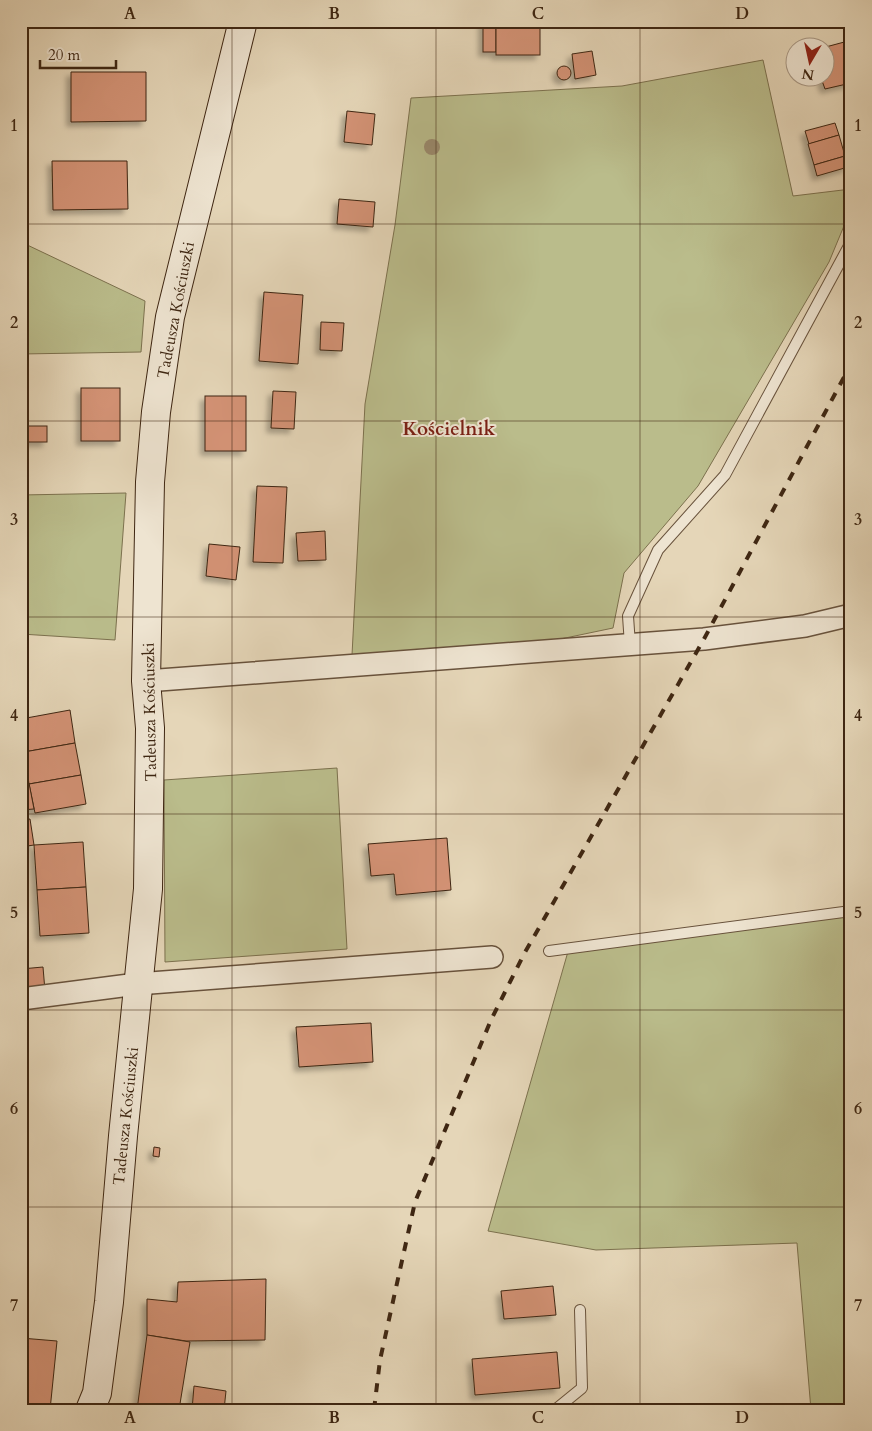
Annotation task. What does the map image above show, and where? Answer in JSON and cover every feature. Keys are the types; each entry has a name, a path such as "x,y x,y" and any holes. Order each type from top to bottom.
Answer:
{"main road":[{"name":"Tadeusza Kościuszki","path":"90,1410 97,1393 109,1302 137,984 148,889 150,728 146,681 150,482 156,412 170,317 243,21"}],"street":[{"path":"146,681 704,639 805,626 851,615"},
{"path":"21,1000 137,984 492,957"}],"lane":[{"path":"630,645 628,616 658,550 725,474 851,242"},
{"path":"549,951 851,911"},
{"path":"555,1410 582,1388 580,1310"}],"green space":[{"path":"763,60 793,196 851,189 851,209 829,262 698,486 624,573 613,628 551,641 352,655 365,404 395,225 411,98 622,86"},
{"path":"21,242 145,301 141,352 21,354"},
{"path":"126,493 115,640 21,634 21,495"},
{"path":"337,768 347,949 165,962 164,780"},
{"path":"851,911 851,1410 811,1410 797,1243 596,1250 488,1231 569,948"}],"building":[{"path":"483,21 496,21 496,52 483,52"},
{"path":"496,21 540,21 540,55 496,55"},
{"path":"848,41 851,53 851,83 834,87 834,45"},
{"path":"592,51 596,75 575,79 572,54"},
{"path":"561,66 567,66 571,73 567,80 561,80 557,76 557,70"},
{"path":"71,72 146,72 146,121 71,122"},
{"path":"347,111 375,114 372,145 344,142"},
{"path":"835,123 839,135 809,144 805,131"},
{"path":"839,135 845,156 814,165 808,144"},
{"path":"845,156 848,167 817,176 814,165"},
{"path":"52,161 127,161 128,209 53,210"},
{"path":"339,199 375,202 373,227 337,224"},
{"path":"264,292 303,295 298,364 259,361"},
{"path":"321,322 344,323 342,351 320,350"},
{"path":"81,388 120,388 120,441 81,441"},
{"path":"273,391 296,392 294,429 271,428"},
{"path":"205,396 246,396 246,451 205,451"},
{"path":"21,426 47,426 47,442 21,442"},
{"path":"257,486 287,487 283,563 253,562"},
{"path":"325,531 326,560 298,561 296,533"},
{"path":"209,544 240,547 236,580 206,576"},
{"path":"70,710 75,743 24,752 21,719"},
{"path":"75,743 81,775 29,784 24,752"},
{"path":"81,775 86,804 35,813 29,784"},
{"path":"29,783 34,809 21,810 21,784"},
{"path":"30,819 34,845 21,847 21,820"},
{"path":"447,838 451,890 396,895 394,874 371,876 368,844"},
{"path":"83,842 86,887 37,890 34,845"},
{"path":"86,887 89,933 40,936 37,890"},
{"path":"43,967 45,991 21,993 21,969"},
{"path":"371,1023 373,1062 299,1067 296,1027"},
{"path":"154,1147 160,1148 159,1157 153,1156"},
{"path":"266,1279 265,1340 186,1341 147,1335 147,1299 177,1302 178,1282"},
{"path":"553,1286 556,1315 504,1319 501,1291"},
{"path":"147,1335 190,1342 179,1410 137,1410"},
{"path":"21,1338 57,1341 50,1410 21,1410"},
{"path":"557,1352 560,1388 475,1395 472,1359"},
{"path":"194,1386 226,1391 224,1410 192,1410"}],"railway":[{"path":"374,1410 380,1360 415,1202 491,1020 524,954 704,639 851,364"}],"district":[{"name":"Kościelnik","path":"449,428"}]}
